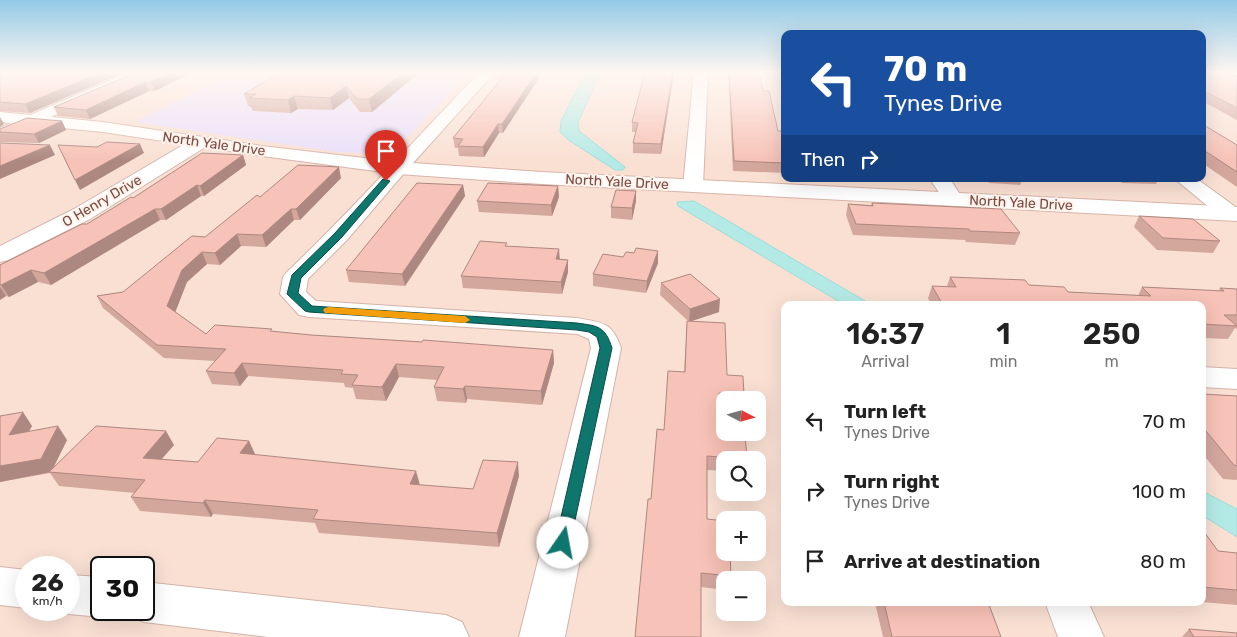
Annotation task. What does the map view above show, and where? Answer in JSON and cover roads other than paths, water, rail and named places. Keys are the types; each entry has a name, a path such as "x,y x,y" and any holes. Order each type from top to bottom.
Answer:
{"street":[{"path":"0,134 74,102"},
{"path":"460,102 339,235 296,277 293,294 309,309 577,326 592,329 602,335 606,348 542,637"},
{"path":"694,186 699,102"},
{"name":"North Yale Drive","path":"0,117 103,128 398,168 542,178 1233,213"},
{"name":"O Henry Drive","path":"0,255 82,214 201,142"},
{"path":"942,182 953,199"},
{"path":"1188,182 1233,213"},
{"path":"1206,377 1237,379"},
{"path":"0,586 15,588"},
{"path":"155,603 446,637"},
{"path":"1068,606 1082,637"}],"water":[{"path":"571,102 587,102 578,122 579,131 625,167 623,170 615,170 570,141 560,132 561,121"},
{"path":"694,201 865,301 838,301 678,206 677,202"},
{"path":"1206,493 1237,509 1237,537 1206,518"}]}
